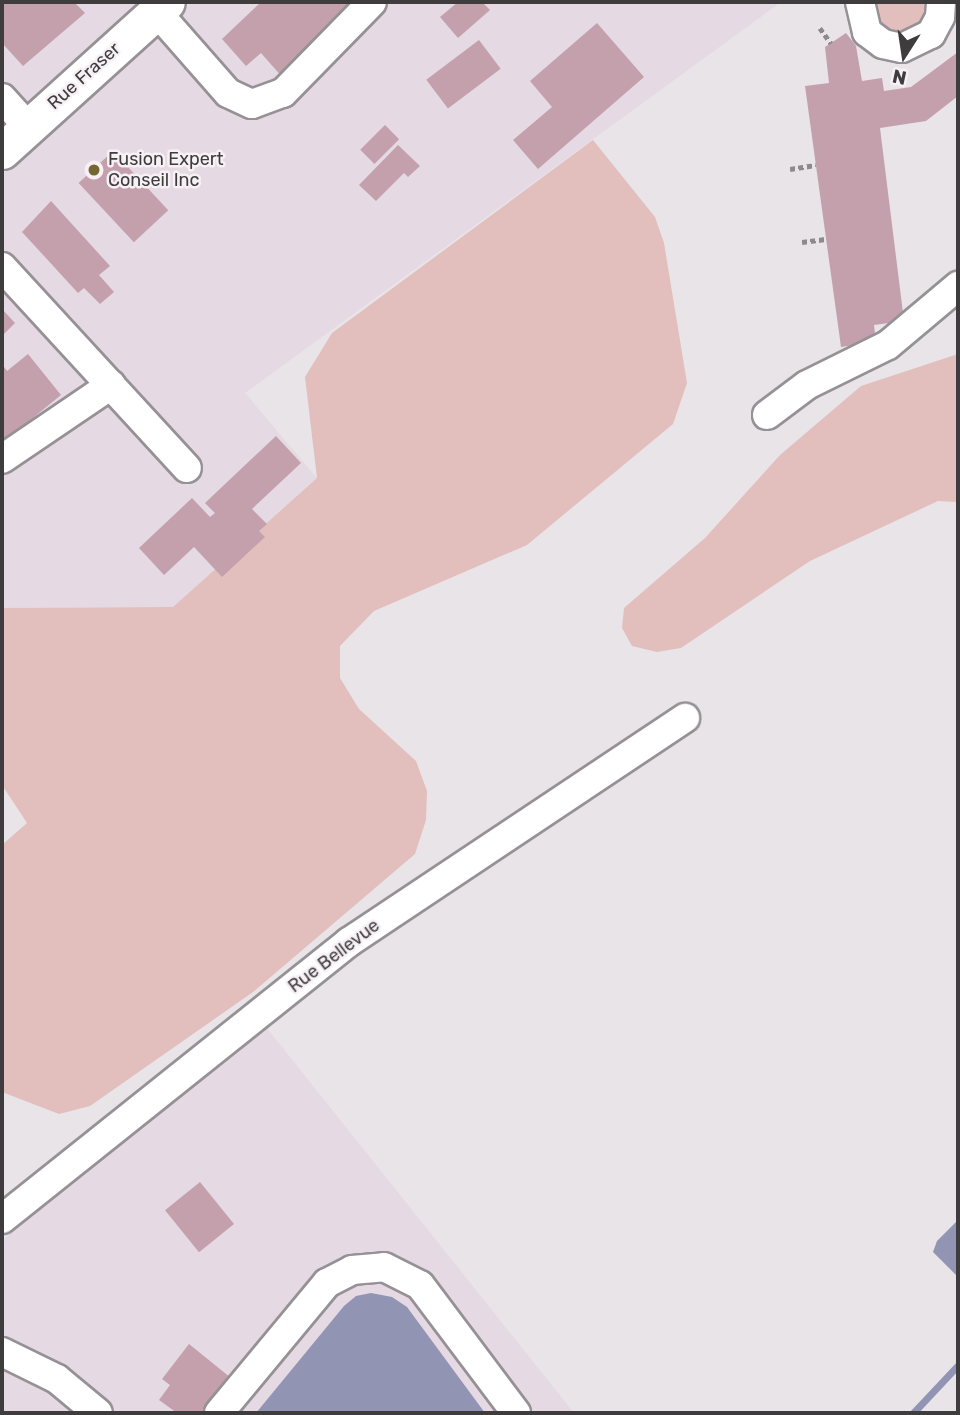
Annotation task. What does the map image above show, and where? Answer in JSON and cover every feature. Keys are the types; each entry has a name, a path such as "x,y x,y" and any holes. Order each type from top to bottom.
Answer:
{"main road":[{"name":"Rue Fraser","path":"2,151 162,7"}],"lane":[{"path":"162,7 228,93 252,104 284,93 372,2"},
{"path":"859,6 877,41 902,48 931,34 940,17 941,2"},
{"path":"2,98 28,127"},
{"path":"2,267 187,468"},
{"path":"767,415 807,385 888,345 958,286"},
{"path":"2,459 111,385"},
{"name":"Rue Bellevue","path":"2,1219 349,942 685,719"},
{"path":"219,1413 327,1283 352,1270 384,1267 420,1285 516,1413"},
{"path":"2,1352 57,1380 98,1413"}],"path":[{"path":"820,27 831,43"},
{"path":"790,169 816,165"},
{"path":"802,242 826,239"}],"shaded area":[{"path":"2,2 140,2 2,128"},
{"path":"192,2 781,2 245,393 317,478 173,607 2,608 2,175"},
{"path":"874,2 927,2 927,15 912,32 894,34 876,19"},
{"path":"593,140 655,217 664,243 687,383 673,424 527,545 374,611 340,646 340,678 359,709 416,761 427,791 426,820 415,854 253,992 90,1106 59,1114 2,1092 2,845 27,823 2,785 2,608 173,607 317,478 305,377 332,333"},
{"path":"958,354 958,502 938,501 810,561 681,648 657,652 632,646 622,628 624,608 705,538 780,455 861,386"},
{"path":"262,1022 574,1413 2,1413 2,1241 112,1141"}],"water":[{"path":"958,1220 958,1277 933,1252 937,1241"},
{"path":"371,1293 392,1297 407,1307 485,1413 256,1413 344,1306 356,1296"}],"building":[{"path":"2,2 74,2 85,13 23,66 2,43"},
{"path":"261,2 358,2 291,87 261,53 246,66 222,39"},
{"path":"458,2 482,2 490,10 458,38 440,17"},
{"path":"597,23 644,77 538,169 513,140 552,107 530,81"},
{"path":"846,33 856,46 862,81 882,78 884,91 911,87 958,52 958,96 926,121 880,128 904,321 874,325 876,342 841,347 805,86 829,83 825,47"},
{"path":"479,40 501,69 448,108 426,80"},
{"path":"385,125 399,139 374,164 360,150"},
{"path":"398,145 420,166 408,177 404,173 376,201 359,185"},
{"path":"113,151 168,210 134,242 79,183"},
{"path":"51,201 110,266 99,275 114,292 100,304 84,288 78,293 22,232"},
{"path":"2,309 15,323 2,336"},
{"path":"28,354 61,395 2,443 2,364 7,371"},
{"path":"276,436 301,463 252,509 267,524 259,531 265,537 222,577 194,547 164,575 139,548 192,498 210,517 215,513 205,503"},
{"path":"200,1182 234,1224 199,1252 165,1210"},
{"path":"189,1344 231,1378 203,1413 177,1413 159,1400 170,1385 162,1379"}],"waterway":[{"path":"913,1413 958,1365"}],"place":[{"name":"Fusion Expert Conseil Inc","path":"94,170"}]}
